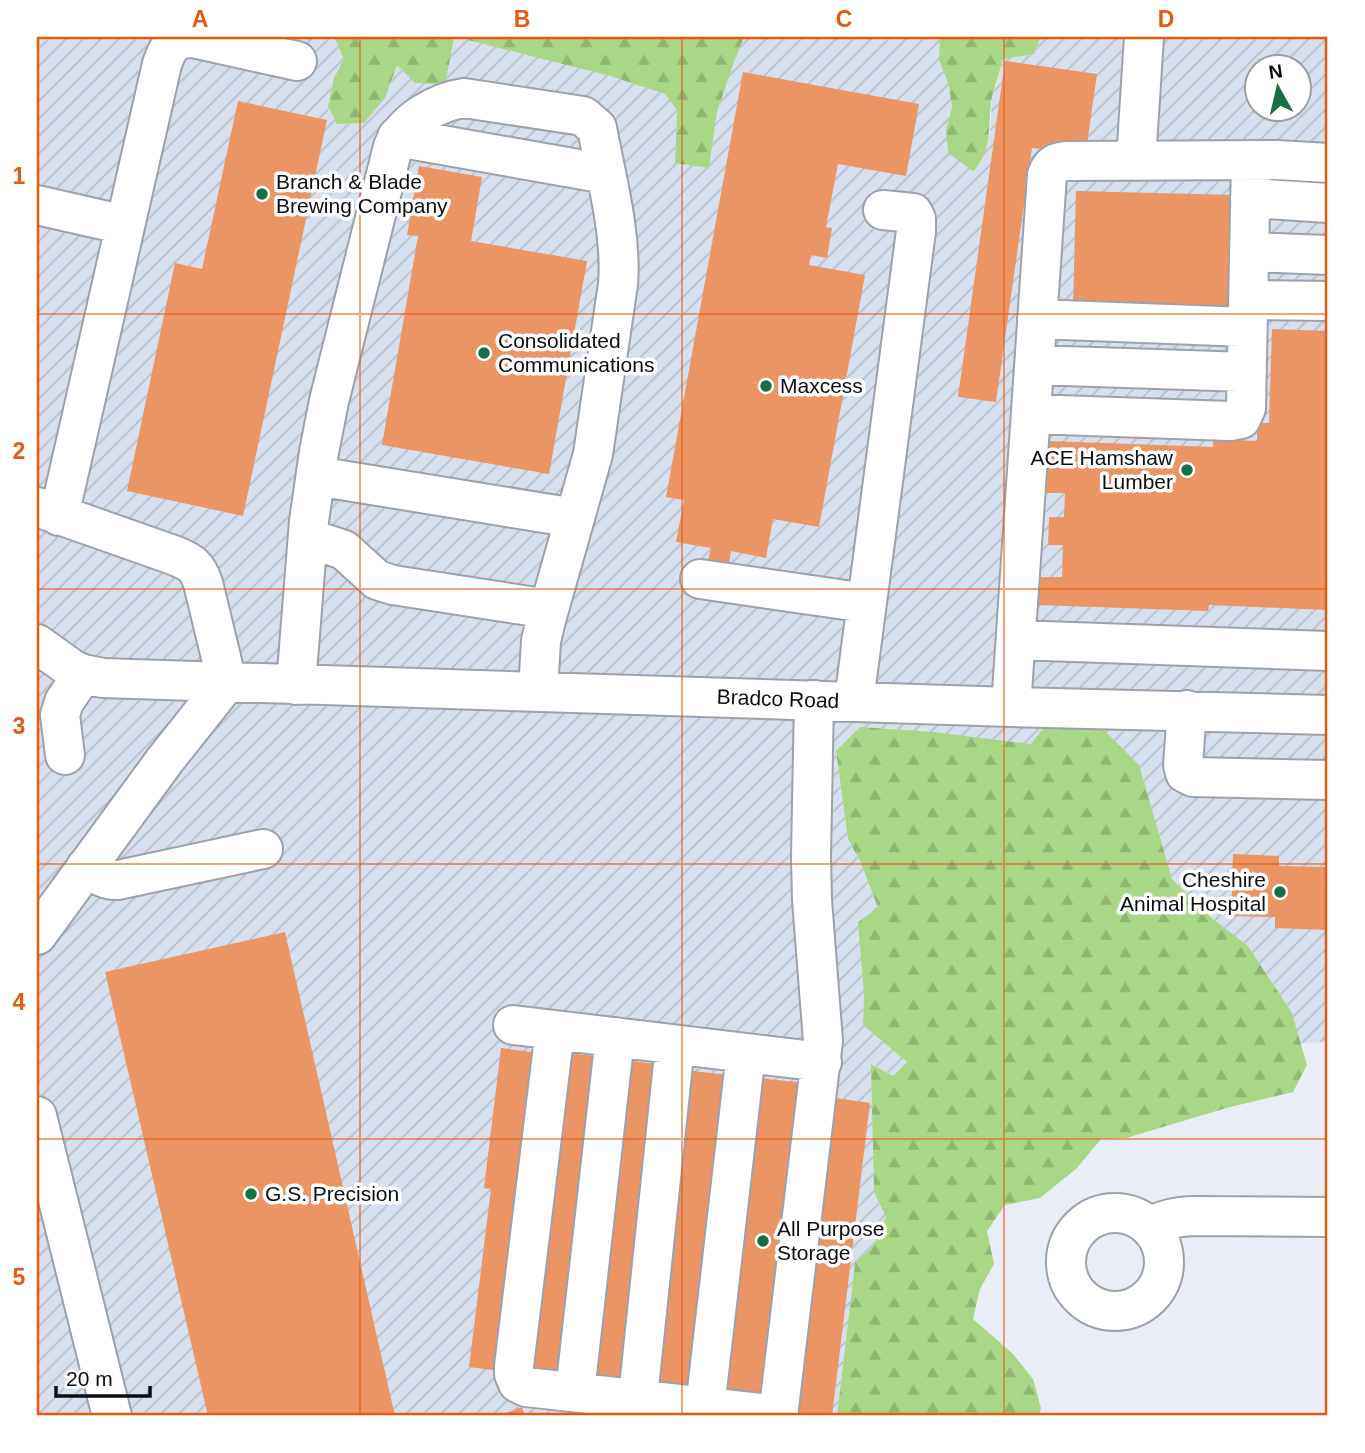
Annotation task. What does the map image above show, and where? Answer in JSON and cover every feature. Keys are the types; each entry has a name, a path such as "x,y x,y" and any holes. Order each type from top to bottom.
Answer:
{"street":[{"path":"1136,161 1144,37"},
{"path":"37,935 165,760 227,682 203,583 191,562 48,511 125,225 162,64 166,52 176,40 183,38 298,61"},
{"path":"296,685 308,538 329,401 393,147 407,125 437,106 464,98 583,116 597,128 618,244 618,284 593,454 541,641 538,691"},
{"path":"397,137 606,174"},
{"path":"1031,414 1230,421 1241,419 1246,408 1251,160"},
{"path":"1011,707 1047,175 1050,167 1055,163 1068,161 1251,160 1328,163"},
{"path":"1250,198 1328,203"},
{"path":"37,205 125,225"},
{"path":"853,701 916,230 913,213 883,210"},
{"path":"1249,252 1328,255"},
{"path":"1037,319 1248,313 1328,301"},
{"path":"1034,365 1247,372"},
{"path":"316,476 575,518"},
{"path":"308,538 344,550 377,580 393,585 549,609"},
{"path":"700,579 866,603"},
{"path":"1016,640 1328,651"},
{"path":"37,644 83,674 64,702 60,715 65,755"},
{"name":"Bradco Road","path":"83,674 103,678 296,685 1328,715"},
{"path":"555,1030 514,1366 518,1383 559,1399 637,1408 778,1415 822,1062 822,1019 811,857 814,700"},
{"path":"1187,710 1183,765 1185,773 1192,777 1328,780"},
{"path":"86,867 103,878 118,880 263,849"},
{"path":"513,1025 822,1062"},
{"path":"559,1399 615,1037"},
{"path":"637,1408 675,1045"},
{"path":"705,1411 746,1053"},
{"path":"37,1116 112,1416"},
{"path":"1150,1227 1174,1218 1198,1215 1328,1217"}],"shaded area":[{"path":"37,37 334,37 345,59 334,78 328,106 337,124 364,123 385,98 397,64 446,81 456,37 610,76 665,94 677,110 675,163 709,167 717,112 744,37 940,37 939,60 949,85 952,107 946,130 981,163 990,134 992,98 1004,58 1034,54 1041,37 1328,37 1328,1042 1300,1043 1292,1013 1248,946 1213,919 1172,879 1158,833 1031,745 934,732 860,728 836,751 848,839 861,863 878,908 864,994 863,1025 907,1062 893,1076 872,1064 874,1192 886,1217 873,1246 855,1263 837,1416 37,1416"}],"green space":[{"path":"334,37 454,37 446,81 434,84 415,83 397,65 385,98 364,123 337,124 328,106 334,78 344,59"},
{"path":"456,37 744,37 717,112 709,168 675,163 677,110 665,94 610,76"},
{"path":"940,37 1041,37 1034,54 1003,59 992,97 987,145 980,163 973,171 948,153 946,130 952,107 949,85 939,60"},
{"path":"860,727 934,732 1031,744 1044,727 1104,730 1139,765 1172,879 1213,919 1248,946 1292,1013 1307,1065 1293,1092 1230,1107 1126,1138 1101,1139 1077,1168 1040,1198 1005,1205 987,1231 994,1264 980,1289 973,1319 1013,1354 1033,1379 1041,1408 1039,1416 837,1416 855,1263 873,1246 886,1217 874,1192 871,1064 893,1076 907,1062 863,1025 864,994 858,922 878,908 861,863 848,839 836,751"}],"building":[{"path":"1005,61 1097,74 1086,151 1063,152 1032,148 996,402 958,397"},
{"name":"Maxcess","path":"743,72 919,104 906,176 838,164 826,227 832,228 827,258 811,255 809,265 865,275 819,527 773,519 766,558 731,551 729,564 708,560 711,548 676,542 684,500 666,497"},
{"path":"238,101 327,120 243,516 127,491 175,263 202,269"},
{"name":"Consolidated Communications","path":"419,166 482,177 471,241 587,261 549,474 382,445 418,236 407,235"},
{"path":"1076,191 1237,195 1234,311 1073,307"},
{"name":"ACE Hamshaw Lumber","path":"1272,329 1328,331 1328,610 1209,605 1208,611 1038,605 1040,577 1062,577 1063,545 1048,545 1049,517 1064,517 1065,493 1046,493 1048,441 1213,447 1213,439 1257,441 1257,423 1269,423"},
{"name":"Cheshire Animal Hospital","path":"1233,854 1279,856 1279,866 1328,867 1328,930 1275,928 1275,917 1231,916"},
{"name":"G.S. Precision","path":"285,932 395,1416 208,1416 105,972"},
{"path":"501,1048 539,1053 501,1371 469,1367 491,1189 484,1188"},
{"path":"569,1053 601,1057 560,1379 528,1375"},
{"path":"630,1061 663,1065 623,1386 591,1382"},
{"path":"693,1071 729,1075 691,1392 655,1388"},
{"name":"All Purpose Storage","path":"760,1078 804,1083 766,1403 723,1398"},
{"name":"All Purpose Storage","path":"836,1098 870,1103 832,1416 797,1416"},
{"path":"522,1407 525,1416 498,1416"}],"place":[{"name":"Branch & Blade Brewing Company","path":"262,194"},
{"name":"Consolidated Communications","path":"484,353"},
{"name":"Maxcess","path":"766,386"},
{"name":"ACE Hamshaw Lumber","path":"1187,470"},
{"name":"Cheshire Animal Hospital","path":"1280,892"},
{"name":"G.S. Precision","path":"251,1194"},
{"name":"All Purpose Storage","path":"763,1241"}]}
